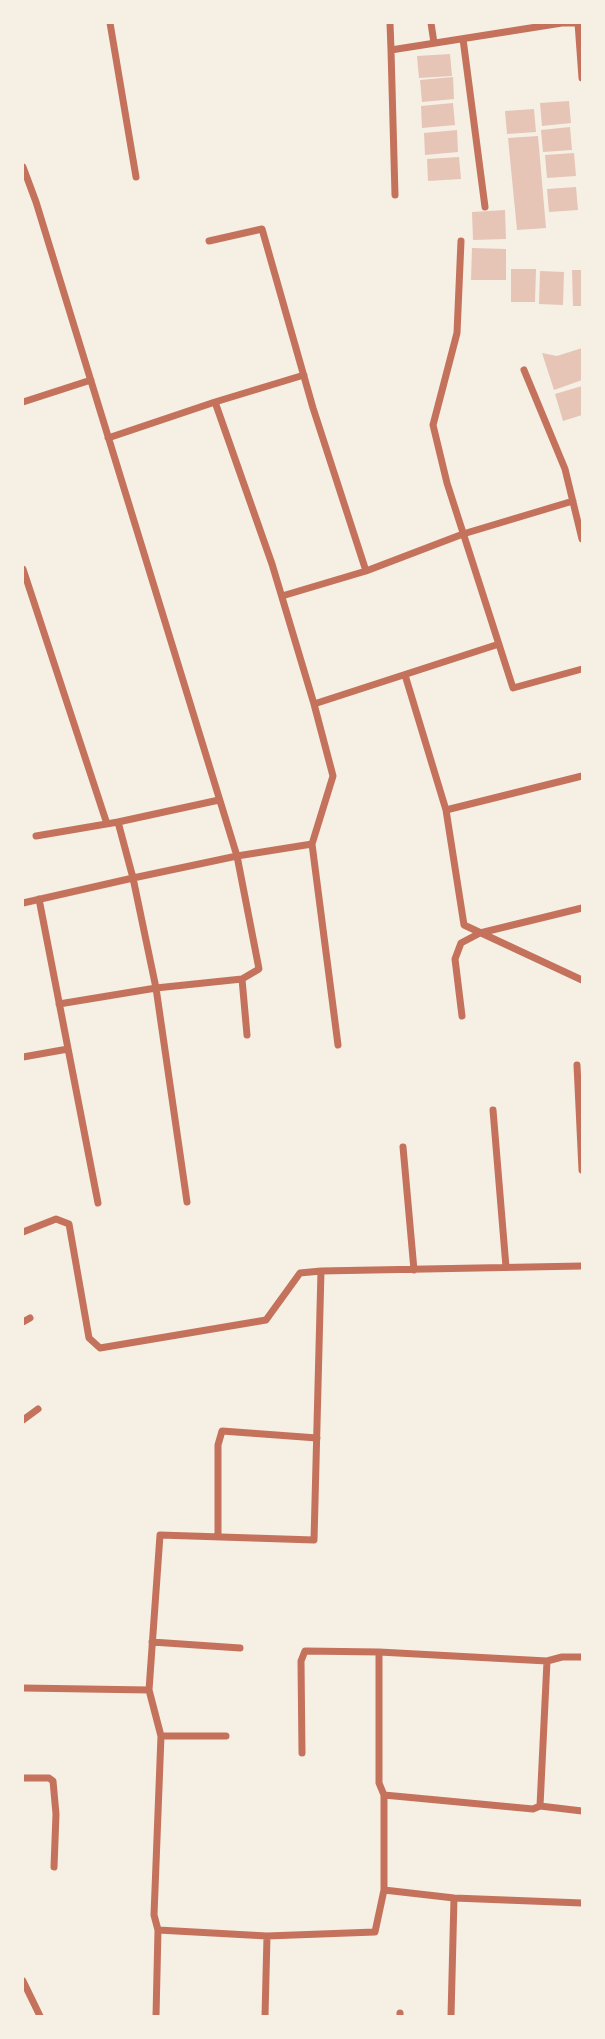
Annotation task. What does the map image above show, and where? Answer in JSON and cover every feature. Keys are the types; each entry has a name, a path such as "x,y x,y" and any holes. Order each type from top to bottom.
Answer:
{"street":[{"path":"110,23 136,177"},
{"path":"390,23 395,195"},
{"path":"430,23 434,43"},
{"path":"391,50 562,23 578,23 582,78"},
{"path":"463,38 485,207"},
{"path":"23,167 236,856 259,970 242,979 156,988 59,1004"},
{"path":"209,241 262,229 304,375 366,571"},
{"path":"461,241 457,333 433,425 447,483 513,688 582,669"},
{"path":"524,370 565,469 582,539"},
{"path":"108,438 304,375"},
{"path":"23,401 90,380"},
{"path":"215,402 282,596 332,776 312,844 338,1045"},
{"path":"282,596 366,571 463,534 573,501"},
{"path":"23,570 107,824"},
{"path":"314,704 499,645"},
{"path":"405,675 446,810 464,925 582,981"},
{"path":"446,810 582,776"},
{"path":"36,836 219,800"},
{"path":"118,822 133,878 156,988 187,1202"},
{"path":"23,903 236,856 312,844"},
{"path":"39,899 98,1203"},
{"path":"462,1016 455,959 461,943 480,933 582,908"},
{"path":"242,979 247,1035"},
{"path":"23,1057 68,1049"},
{"path":"577,1065 582,1170"},
{"path":"493,1110 506,1267"},
{"path":"402,1147 414,1270"},
{"path":"23,1232 56,1219 69,1224 89,1339 100,1348 266,1320 300,1273 582,1266"},
{"path":"156,2016 158,1930 154,1916 161,1736 149,1690 160,1535 314,1540 321,1271"},
{"path":"23,1420 38,1409"},
{"path":"218,1537 218,1445 222,1432 317,1438"},
{"path":"152,1642 240,1648"},
{"path":"302,1753 301,1661 305,1650 547,1661 562,1657 582,1657"},
{"path":"158,1930 267,1936 375,1932 384,1890 384,1795 379,1783 379,1652"},
{"path":"540,1806 547,1661"},
{"path":"23,1688 149,1690"},
{"path":"161,1736 226,1736"},
{"path":"23,1778 49,1778 53,1781 54,1867"},
{"path":"384,1795 582,1811"},
{"path":"384,1890 454,1898 582,1903"},
{"path":"451,2016 454,1898"},
{"path":"265,2016 267,1936"},
{"path":"23,1981 40,2016"}],"building":[{"path":"450,54 452,76 419,78 417,56"},
{"path":"453,77 454,99 422,102 420,80"},
{"path":"569,101 571,123 542,126 540,103"},
{"path":"453,103 455,125 422,128 421,106"},
{"path":"534,109 536,132 507,134 505,111"},
{"path":"570,127 572,150 543,152 541,130"},
{"path":"457,130 458,152 425,155 424,133"},
{"path":"538,136 546,228 517,230 508,138"},
{"path":"574,153 576,176 547,178 545,155"},
{"path":"459,157 461,179 428,181 427,159"},
{"path":"576,187 578,210 549,212 547,189"},
{"path":"505,210 506,239 473,240 472,212"},
{"path":"472,248 506,249 506,280 471,280"},
{"path":"511,269 536,269 535,302 511,302"},
{"path":"572,270 582,270 582,306 573,306"},
{"path":"540,271 564,272 563,305 539,304"},
{"path":"582,348 582,380 554,390 542,353 557,356"},
{"path":"582,386 582,415 563,421 555,394"}]}
